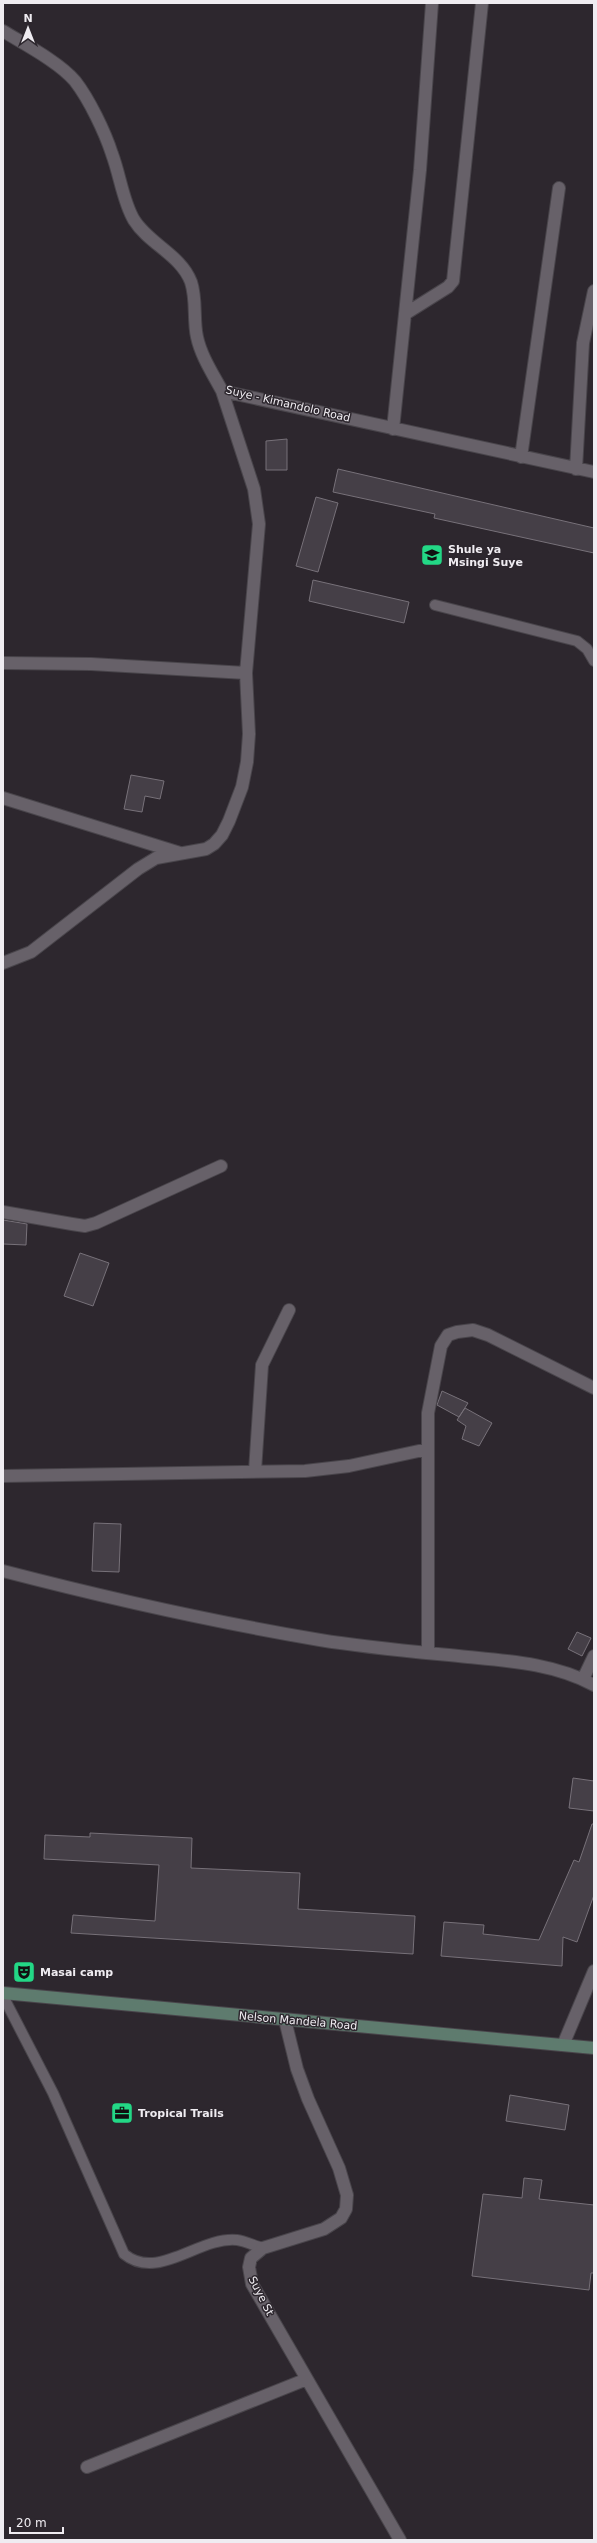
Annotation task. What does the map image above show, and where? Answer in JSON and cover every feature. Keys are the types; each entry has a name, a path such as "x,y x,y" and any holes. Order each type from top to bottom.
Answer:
{"main road":[{"name":"Nelson Mandela Road","path":"3,1994 285,2020 451,2033 594,2048"}],"street":[{"path":"393,429 420,170 432,3"},
{"path":"405,314 448,287 453,281 482,3"},
{"name":"Suye - Kimandolo Road","path":"3,31 63,71 74,81 86,99 112,152 132,217 145,233 178,262 191,282 195,297 197,336 206,362 222,391 594,472"},
{"path":"521,457 559,188"},
{"path":"576,469 583,343 594,291"},
{"path":"3,963 31,952 138,869 156,858 206,849 214,844 222,835 242,787 249,734 246,673 259,524 254,489 222,391"},
{"path":"3,663 91,664 246,673"},
{"path":"3,798 180,853"},
{"path":"3,1212 72,1224 91,1224 221,1166"},
{"path":"255,1472 262,1365 288,1310"},
{"path":"428,1653 428,1413 441,1346 448,1335 473,1330 488,1335 594,1388"},
{"path":"3,1476 305,1471 349,1466 428,1449"},
{"path":"3,1571 187,1613 319,1640 530,1663 583,1679 594,1684"},
{"path":"583,1679 594,1656"},
{"path":"563,2045 594,1971"},
{"path":"263,2248 324,2229 341,2218 346,2209 347,2195 339,2168 308,2099 297,2069 285,2020"},
{"name":"Suye St","path":"263,2248 251,2258 249,2267 252,2284 400,2540"},
{"path":"87,2467 307,2379"}],"lane":[{"path":"435,605 577,641 587,649 594,661"},
{"path":"3,1994 53,2093 124,2254 132,2261 143,2264 158,2262 220,2241 237,2240 263,2248"}],"building":[{"path":"287,439 287,470 266,470 266,441"},
{"path":"338,469 594,528 594,553 434,518 435,514 333,492"},
{"path":"316,497 338,503 318,572 296,566"},
{"path":"313,580 409,602 404,623 309,601"},
{"path":"131,775 164,781 160,799 145,796 142,812 124,809"},
{"path":"3,1220 27,1224 26,1245 3,1244"},
{"path":"80,1253 109,1263 93,1306 64,1296"},
{"path":"442,1391 468,1403 459,1417 437,1405"},
{"path":"465,1408 492,1423 479,1446 462,1439 466,1426 457,1420"},
{"path":"94,1523 121,1524 119,1572 92,1571"},
{"path":"577,1632 591,1638 582,1656 568,1649"},
{"path":"573,1778 594,1781 594,1811 569,1808"},
{"path":"592,1824 594,1824 594,1895 577,1942 563,1937 562,1966 441,1956 444,1922 484,1925 483,1934 539,1940 574,1860 579,1862"},
{"path":"90,1833 192,1838 191,1868 300,1873 298,1909 415,1916 413,1954 71,1933 73,1915 155,1921 159,1865 44,1859 45,1835 90,1837"},
{"path":"510,2095 569,2105 565,2130 506,2121"},
{"path":"524,2178 542,2180 539,2199 594,2205 594,2273 591,2273 589,2290 472,2276 483,2194 522,2198"}],"place":[{"name":"Shule ya Msingi Suye","path":"432,555"},
{"name":"Masai camp","path":"24,1972"},
{"name":"Tropical Trails","path":"122,2113"}]}
